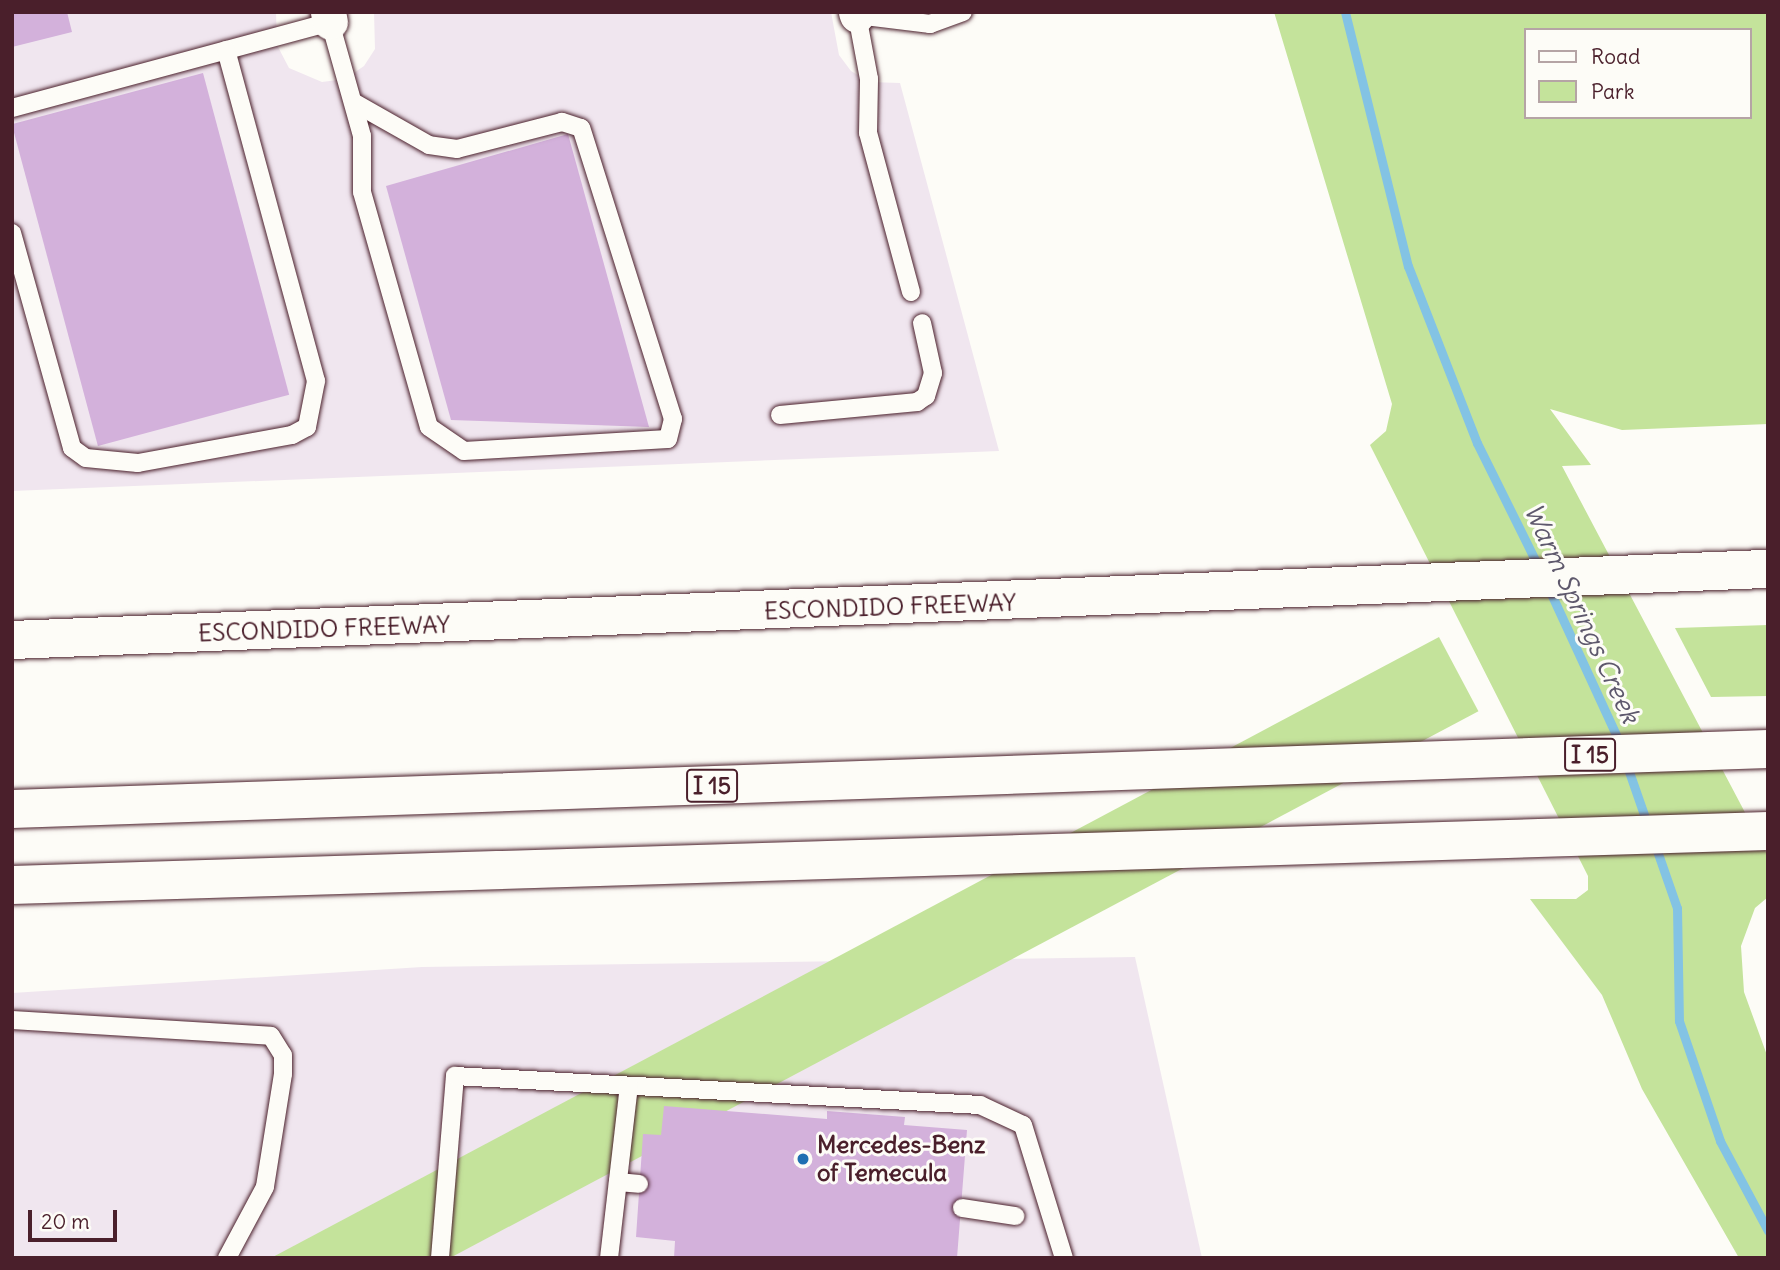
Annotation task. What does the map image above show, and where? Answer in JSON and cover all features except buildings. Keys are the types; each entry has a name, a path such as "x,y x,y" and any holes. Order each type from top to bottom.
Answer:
{"highway":[{"name":"ESCONDIDO FREEWAY","path":"12,640 1357,589 1768,569"},
{"name":"I 15","path":"12,809 1768,748"},
{"path":"12,885 1768,831"}],"lane":[{"path":"911,292 868,133 869,79 857,13 930,24 963,12"},
{"path":"12,108 226,50 329,17 362,136 362,192 429,428 464,451 668,439 674,419 581,128 562,122 457,149 429,145 353,102"},
{"path":"12,233 72,448 86,458 138,463 292,435 307,427 316,381 226,50"},
{"path":"780,415 917,402 926,396 933,373 922,323"},
{"path":"12,1020 271,1036 283,1055 283,1074 265,1187 227,1258"},
{"path":"440,1258 455,1076 980,1105 1023,1125 1065,1258"},
{"path":"609,1258 629,1086"},
{"path":"618,1182 639,1184"},
{"path":"962,1208 1015,1216"}],"shaded area":[{"path":"12,12 276,12 277,45 289,68 322,82 345,79 364,66 375,49 374,12 831,12 839,55 851,71 869,82 900,83 999,451 12,491"},
{"path":"1135,957 1202,1258 12,1258 12,993 422,967"}],"green space":[{"path":"1274,12 1768,12 1768,424 1622,430 1550,409 1591,465 1562,466 1768,856 1768,897 1755,908 1741,946 1744,992 1768,1058 1768,1258 1739,1258 1642,1089 1602,995 1530,899 1576,899 1588,890 1588,876 1370,445 1386,431 1392,404"},
{"path":"1768,625 1768,696 1711,697 1675,628"},
{"path":"1439,637 1478,711 450,1258 271,1258"}],"waterway":[{"name":"Warm Springs Creek","path":"1345,12 1408,266 1477,443 1539,568"},
{"name":"Warm Springs Creek","path":"1548,587 1621,746"},
{"name":"Warm Springs Creek","path":"1626,763 1648,826"},
{"name":"Warm Springs Creek","path":"1654,842 1677,908 1679,1021 1720,1141 1768,1231"}],"place":[{"name":"Mercedes-Benz of Temecula","path":"803,1159"}]}
